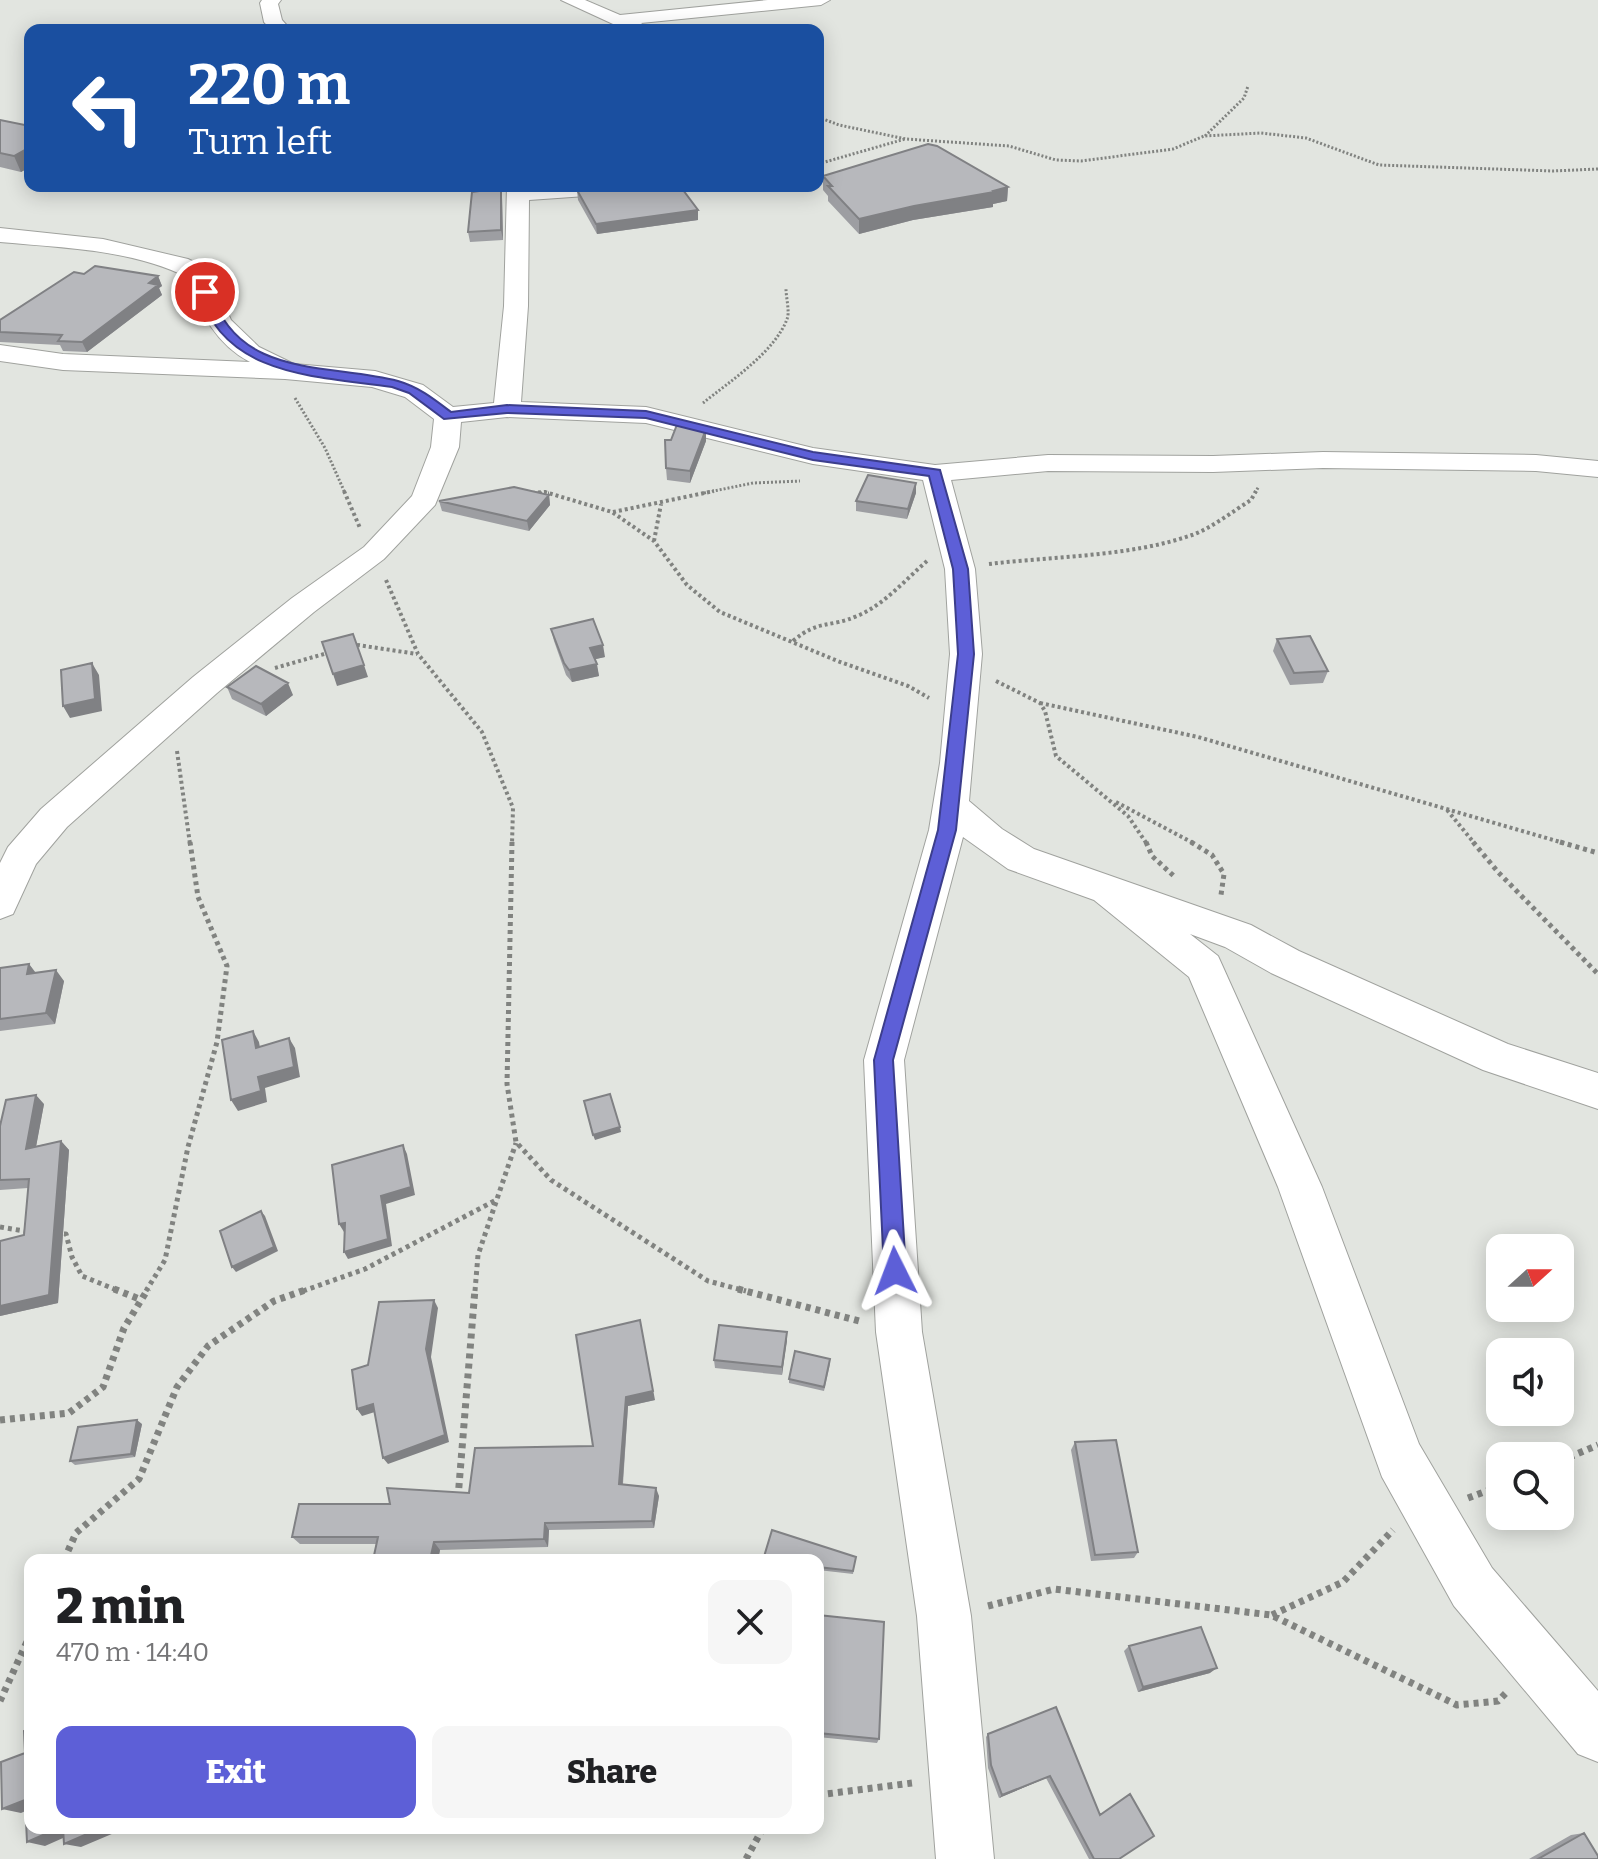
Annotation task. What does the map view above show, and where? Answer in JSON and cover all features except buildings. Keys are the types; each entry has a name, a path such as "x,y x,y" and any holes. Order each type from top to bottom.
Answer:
{"street":[{"path":"570,0 628,24"},
{"path":"620,20 821,0"},
{"path":"275,24 273,22 278,5"},
{"path":"507,409 516,306 518,192"},
{"path":"0,235 107,248 186,265 200,274 211,310 228,335 250,351 280,367 375,379 404,387 448,416 507,409 646,415 813,456 935,473 1048,463 1396,460 1536,463 1598,469"},
{"path":"0,353 78,363 325,373"},
{"path":"0,904 21,857 54,818 303,605 374,553 425,499 445,447 448,416"},
{"path":"935,473 956,554 965,664 961,717 947,830 884,1060 899,1332 944,1616 965,1859"},
{"path":"951,806 989,839 1021,859 1238,936 1285,962 1497,1058 1598,1091"},
{"path":"1104,887 1204,967 1300,1187 1400,1459 1473,1587 1598,1734"}],"path":[{"path":"1204,136 1244,98 1248,86"},
{"path":"824,119 906,139 1009,146 1056,160 1081,161 1173,149 1204,136 1261,133 1306,138 1379,165 1553,171 1598,169"},
{"path":"824,162 906,139"},
{"path":"681,422 757,362 789,317 786,289"},
{"path":"285,371 302,414 325,448 348,506 374,553 418,654 482,732 513,808 507,1084 516,1142 478,1255 458,1499"},
{"path":"793,641 808,626 817,622 855,618 956,554 1102,555 1194,535 1251,500 1271,461"},
{"path":"612,512 753,483 814,480"},
{"path":"530,493 545,492 612,512 654,541 687,585 720,612 908,686 961,717"},
{"path":"654,541 661,504"},
{"path":"265,670 310,660 351,644 418,654"},
{"path":"965,664 1040,703 1198,737 1598,853"},
{"path":"1040,703 1045,711 1056,756 1112,800 1212,855 1224,874 1218,917 1238,936"},
{"path":"0,1420 69,1413 103,1387 124,1328 165,1260 188,1147 217,1042 227,966 198,897 172,714"},
{"path":"1112,800 1142,834 1152,856 1184,886"},
{"path":"1446,808 1498,872 1598,974"},
{"path":"516,1142 551,1180 708,1281 899,1332"},
{"path":"67,1554 76,1533 139,1479 177,1387 208,1346 274,1301 365,1269 498,1199"},
{"path":"0,1227 66,1234 72,1257 82,1276 142,1300"},
{"path":"1574,1455 1598,1445"},
{"path":"1271,1615 1343,1582 1393,1529 1430,1512"},
{"path":"944,1616 1054,1589 1271,1615 1457,1705 1498,1701 1537,1660"},
{"path":"0,1701 24,1648"},
{"path":"824,1794 958,1777"},
{"path":"746,1859 760,1834"}],"route":[{"path":"205,292 211,310 228,335 280,367 394,384 414,391 448,416 507,409 646,415 813,456 935,473 960,569 966,654 957,763 947,830 884,1060 895,1271"}]}
